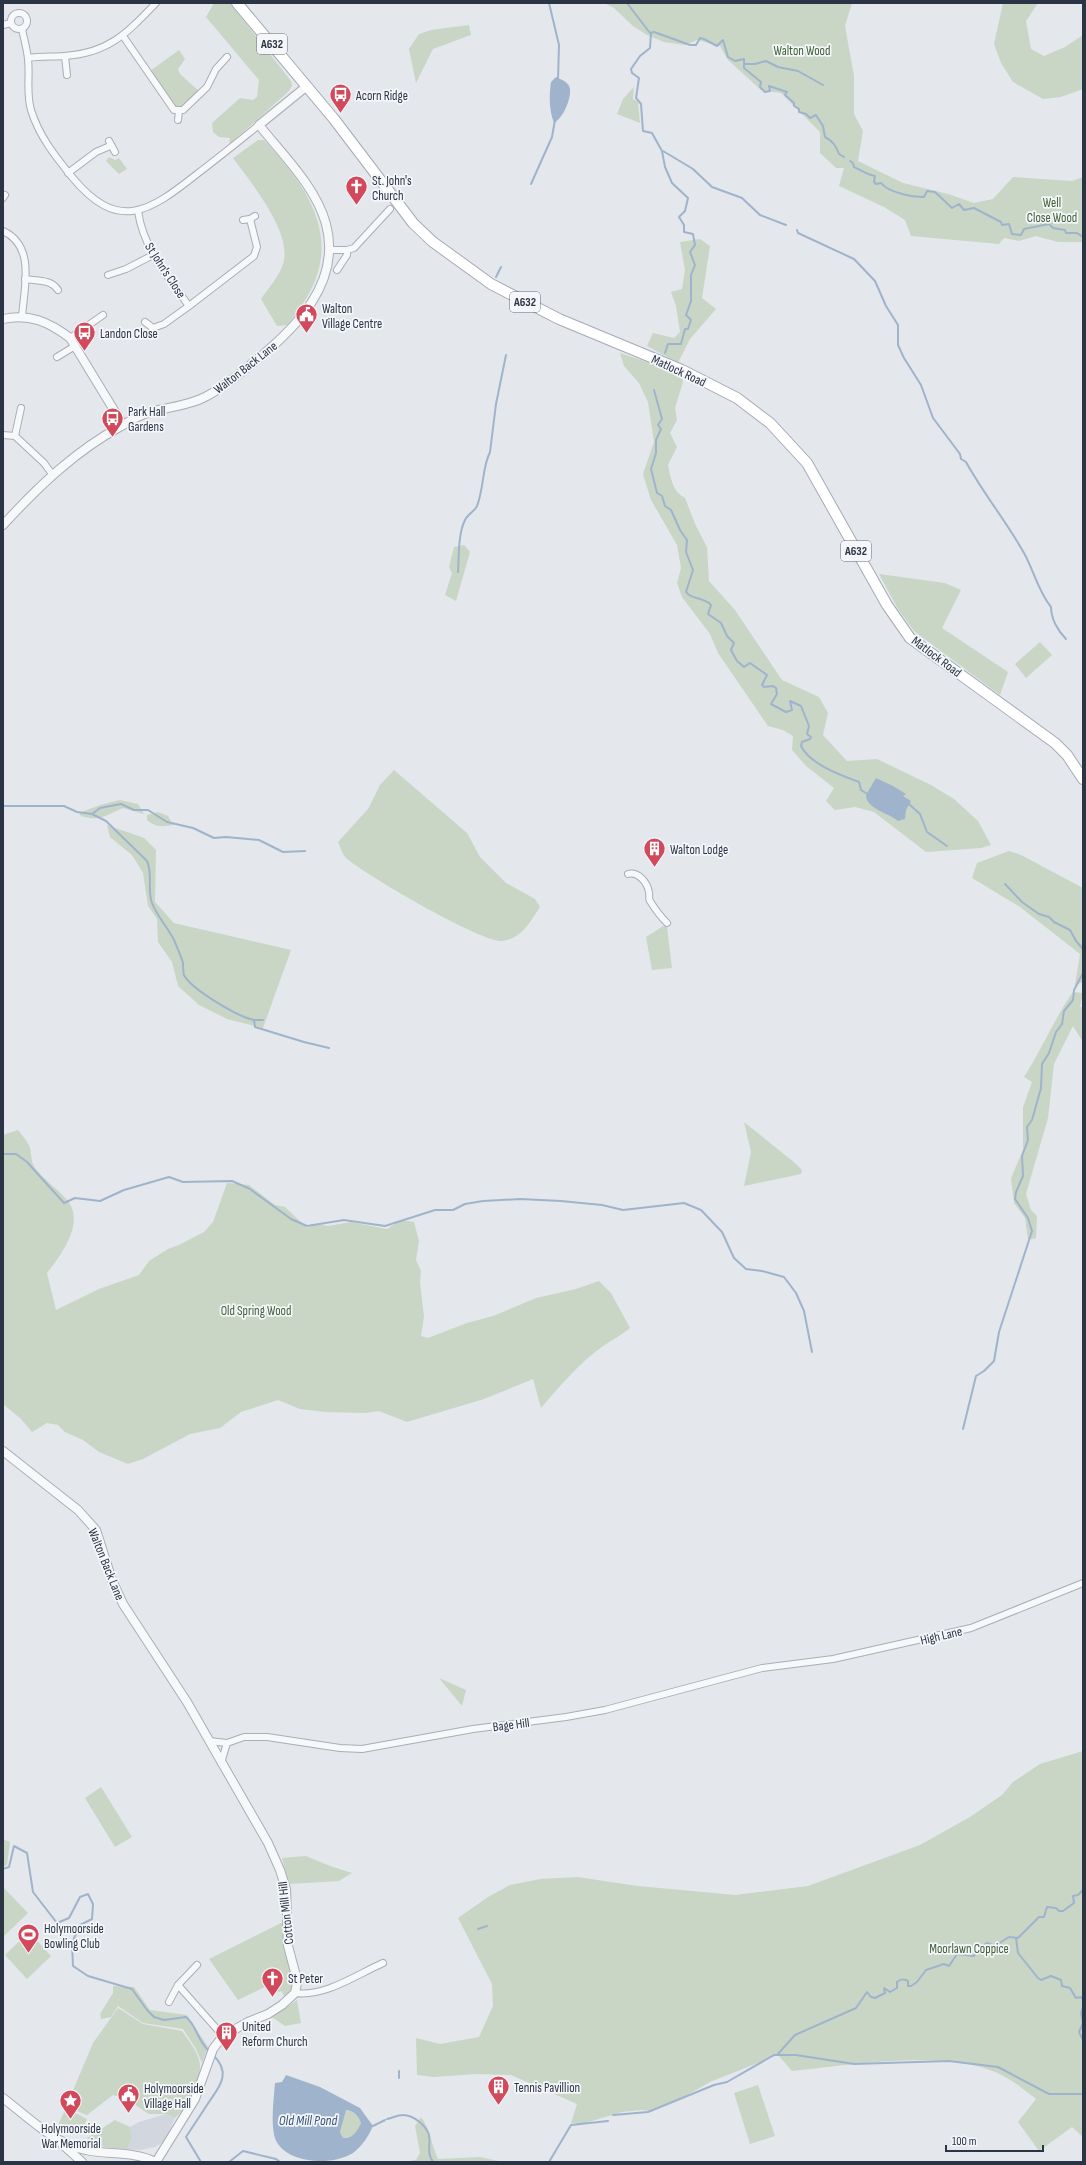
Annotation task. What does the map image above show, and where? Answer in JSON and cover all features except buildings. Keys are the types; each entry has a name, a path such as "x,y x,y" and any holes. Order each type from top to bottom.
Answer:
{"main road":[{"name":"Matlock Road","path":"236,3 307,86 413,223 433,242 457,261 491,284 559,319 695,376 737,398 770,423 807,463 887,605 910,638 1055,743 1067,755 1083,779"}],"street":[{"path":"28,58 65,56 97,50 123,36 156,3"},
{"path":"11,23 14,16 23,15 26,17 26,24 22,29"},
{"path":"3,25 11,23"},
{"path":"11,23 15,28 22,29"},
{"path":"22,29 28,58 29,100 36,125 49,148 68,173 99,203 116,210 138,211 162,201 307,86"},
{"path":"123,36 148,77 171,108 179,111 188,106 207,87 216,69 227,57"},
{"path":"65,56 67,75"},
{"path":"178,120 179,111"},
{"name":"Walton Back Lane","path":"3,525 52,474 94,442 123,425 149,413 194,402 223,388 278,343 303,316 316,296 328,267 330,250 326,224 312,194 259,125"},
{"path":"68,173 109,144 115,152"},
{"path":"95,210 99,203"},
{"path":"330,250 347,250 354,248 390,209"},
{"name":"St John's Close","path":"138,211 142,232 153,255 189,306"},
{"name":"St John's Close","path":"145,322 153,331 189,306 254,256 257,247 250,218"},
{"path":"4,232 21,246 26,266 22,316"},
{"path":"337,270 347,255 347,250"},
{"path":"108,274 126,269 153,255"},
{"path":"217,275 222,280"},
{"path":"25,279 49,282 54,284 58,290"},
{"path":"70,338 103,315"},
{"path":"3,319 22,316 36,319 56,328 70,338 123,425"},
{"path":"57,357 75,346"},
{"path":"15,436 21,408"},
{"path":"3,435 15,436 44,463 52,474"},
{"path":"628,874 632,873 638,875 647,887 649,899 660,916 668,923"},
{"name":"Walton Back Lane","path":"3,1451 78,1510 96,1530 112,1580 123,1604 182,1693 210,1741"},
{"name":"High Lane","path":"792,1663 834,1659 873,1652 972,1628 1083,1583"},
{"name":"Bage Hill","path":"210,1741 227,1743 244,1737 267,1737 340,1748 362,1749 386,1746 473,1729 566,1717 605,1710 762,1668 792,1663"},
{"name":"Cotton Mill Hill","path":"210,1741 221,1763 268,1843 280,1870 286,1888 288,1946 295,1972 295,1993"},
{"path":"221,1763 227,1743"},
{"path":"57,2139 84,2150 144,2158 156,2162 195,2099 208,2059 213,2049 223,2036 248,2022 268,2014 282,2005 295,1993 306,1994 320,1992 383,1963"},
{"path":"169,2002 178,1985 197,1965"},
{"path":"178,1985 223,2036"},
{"path":"3,2098 57,2139 82,2162"}],"shaded area":[{"path":"166,2114 175,2118 165,2141 155,2147 140,2150 127,2149 132,2138 130,2127 139,2122"}],"green space":[{"path":"214,3 230,3 291,81 292,86 288,92 229,145 230,138 219,137 213,132 212,123 240,98 253,100 257,97 259,80 206,17"},
{"name":"Walton Wood","path":"604,3 852,3 845,26 854,76 854,114 863,131 858,161 903,183 948,194 974,203 993,199 1013,177 1072,181 1083,177 1083,242 1058,242 1036,236 1019,241 1004,238 999,244 911,236 905,220 884,207 839,186 844,168 836,168 820,153 820,132 781,93 761,90 728,60 720,46 697,40 685,45 664,42 647,35 633,26 614,8"},
{"path":"1003,3 1038,3 1026,21 1031,49 1044,56 1065,47 1083,35 1083,89 1061,97 1043,99 1013,82 1001,63 994,44"},
{"path":"469,25 471,35 433,49 416,83 409,49 419,34 431,30"},
{"path":"179,50 185,59 178,69 180,74 200,92 182,108 174,108 150,71"},
{"path":"634,87 633,99 638,102 640,123 617,114 623,99"},
{"path":"258,140 264,140 284,163 300,185 313,207 320,230 321,252 317,275 306,299 287,325 277,326 261,299 278,276 284,260 284,248 281,235 267,206 233,158"},
{"path":"109,157 115,160 119,158 127,169 119,174 106,161"},
{"path":"700,239 710,246 702,298 716,309 690,339 678,363 647,346 653,333 674,338 680,332 676,306 671,292 682,289 685,270 680,242"},
{"path":"620,353 668,369 682,377 683,382 675,408 677,420 670,433 677,447 668,465 671,479 675,488 677,492 685,498 696,526 707,547 709,581 735,610 782,680 819,697 828,713 823,735 847,761 877,759 931,785 954,799 978,821 991,845 981,848 926,852 874,812 855,807 835,810 826,801 834,788 806,766 792,750 793,736 783,730 768,726 718,653 710,634 682,597 677,583 681,568 677,545 651,500 643,474 654,442 648,402 639,383 624,366"},
{"path":"464,545 470,552 456,601 445,595 452,573 449,567 454,547"},
{"path":"879,574 945,583 961,590 942,628 1008,672 1000,695 914,631 898,609"},
{"path":"1040,642 1052,655 1026,678 1015,664"},
{"path":"394,770 467,833 480,857 506,883 535,899 540,907 521,933 503,941 491,939 473,932 398,892 346,858 338,842 368,809 380,785"},
{"path":"120,800 138,804 144,814 123,808 99,818 88,818 81,816 79,813 100,805"},
{"path":"158,812 168,816 173,825 159,826 147,820 147,815"},
{"path":"107,825 144,838 156,850 155,902 174,923 291,950 263,1028 227,1019 199,1005 178,986 172,962 158,942 157,919 148,906 143,873 132,855 110,837"},
{"path":"1009,851 1021,855 1083,888 1083,982 1075,985 1080,954 1020,907 972,878 977,863"},
{"path":"665,925 667,927 672,968 652,970 646,937"},
{"path":"1073,992 1083,993 1080,1007 1083,1007 1083,1042 1073,1026 1054,1064 1048,1118 1026,1194 1031,1210 1037,1216 1036,1238 1028,1240 1025,1218 1014,1203 1011,1178 1023,1150 1023,1107 1032,1082 1024,1077"},
{"path":"744,1122 795,1163 802,1170 801,1174 744,1186 751,1152"},
{"name":"Old Spring Wood","path":"18,1130 29,1145 32,1162 35,1168 67,1200 72,1209 74,1218 73,1228 69,1238 59,1257 47,1273 56,1310 99,1289 139,1275 149,1261 168,1249 204,1232 213,1222 227,1183 249,1185 275,1205 285,1207 307,1228 317,1224 328,1226 351,1222 387,1229 401,1220 414,1222 419,1241 416,1260 421,1271 420,1282 424,1317 421,1336 428,1338 467,1323 493,1316 536,1298 576,1289 599,1281 611,1293 630,1328 585,1361 541,1408 533,1379 484,1399 407,1422 379,1411 365,1413 325,1412 300,1409 278,1400 241,1412 220,1428 190,1434 143,1459 128,1464 99,1452 83,1440 65,1432 58,1425 47,1423 32,1432 21,1419 3,1404 3,1135"},
{"path":"439,1678 466,1690 462,1706"},
{"name":"Moorlawn Coppice","path":"1083,1751 1083,2137 1072,2127 1039,2151 1018,2122 1036,2099 1013,2082 987,2069 943,2061 891,2061 792,2071 778,2055 710,2082 682,2098 649,2111 642,2110 622,2112 582,2124 571,2123 577,2104 511,2075 476,2074 434,2077 417,2075 416,2038 440,2044 479,2037 493,2006 492,1984 458,1918 488,1897 510,1885 540,1879 577,1877 638,1886 735,1895 808,1886 920,1845 970,1817 1002,1795 1013,1782 1040,1764"},
{"path":"101,1787 132,1837 115,1847 85,1798"},
{"path":"3,1839 10,1842 7,1865 3,1867"},
{"path":"306,1856 352,1873 339,1881 289,1884 282,1858"},
{"path":"3,1887 28,1913 3,1937"},
{"path":"283,1922 283,1946 294,1980 293,1992 286,1999 281,1991 276,1993 269,1985 238,2000 209,1959"},
{"name":"Holymoorside Bowling Club","path":"29,1932 51,1956 27,1979 5,1955"},
{"path":"113,1986 134,1987 150,2010 187,2015 208,2047 202,2063 196,2049 183,2029 143,2023 118,2006 111,2017 101,2019 100,2014 113,1993"},
{"path":"297,2000 301,2023 285,2026 272,2017"},
{"path":"118,2008 143,2024 182,2031 196,2052 200,2066 200,2073 196,2088 185,2107 175,2118 166,2114 149,2114 126,2099 113,2095 87,2115 66,2107 93,2043"},
{"path":"758,2085 775,2136 750,2144 734,2093"},
{"path":"66,2108 87,2119 80,2135 57,2127"},
{"path":"345,2110 351,2111 355,2114 361,2123 352,2136 343,2138 340,2132"},
{"path":"421,2117 427,2127 438,2159 480,2157 503,2162 402,2162 416,2160 420,2153 415,2126"},
{"path":"115,2120 130,2127 132,2138 127,2149 100,2146 87,2138"}],"water":[{"path":"556,77 568,85 570,93 568,103 563,113 554,123 550,108 550,92 551,82"},
{"path":"876,778 906,794 903,796 911,801 906,810 905,819 898,821 874,807 867,800 866,795"},
{"name":"Old Mill Pond","path":"286,2075 320,2087 360,2108 373,2126 365,2141 353,2153 335,2160 314,2161 293,2156 285,2151 275,2139 273,2123 275,2083 282,2082","holes":["346,2110 355,2114 361,2123 352,2136 343,2138 340,2132"]}],"waterway":[{"path":"549,3 559,45 558,80"},
{"path":"627,3 650,33 654,32 690,45 696,45 700,38 717,46 723,40 728,57 735,61 744,59 744,68 761,82 760,87 765,92 770,91 769,86 787,92 785,95 794,103 794,106 799,109 799,112 806,114 810,118 816,115 823,126 825,137 832,142 839,154 844,157"},
{"path":"651,33 650,48 640,56 631,69 632,73 639,78 636,98 641,104 643,131 652,133 662,151 665,167 672,183 688,198 685,211 679,217 684,225 684,232 693,234 695,245 690,252 695,265 691,275 691,301 686,315 691,320 688,329 685,329 681,344 668,344 665,353"},
{"path":"745,64 755,64 766,61 778,67 798,71 823,85"},
{"path":"531,184 552,137 555,120"},
{"path":"663,151 693,169 712,187 742,198 760,215 786,225"},
{"path":"850,161 853,163 854,167 867,174 875,176 874,182 876,184 881,183 895,192 914,196 924,197 927,191 935,192 952,208 959,204 964,210 974,208 1001,222 1002,225 1009,224 1012,234 1021,235 1024,229 1049,224 1053,228 1065,230 1066,233 1077,233 1083,237"},
{"path":"797,230 798,233 854,259 875,281 886,306 898,325 898,345 904,358 921,385 933,418 960,454 961,459 966,462 1017,541 1039,588 1051,607 1052,616 1060,632 1066,639"},
{"path":"496,277 501,267"},
{"path":"458,572 461,532 465,520 476,508 481,492 487,458 490,452 496,404 506,355"},
{"path":"654,390 662,419 658,425 661,429 656,440 656,453 651,469 657,493 662,496 665,506 671,510 680,530 687,540 686,552 693,570 686,592 689,595 708,602 711,605 708,614 721,623 727,636 734,643 731,650 737,661 744,667 750,663 767,675 762,685 764,687 773,686 776,688 777,694 771,704 786,712 792,710 790,701 801,706 809,726 807,734 811,737 810,739 802,742 801,746 805,752 826,768 859,782 861,790 869,795"},
{"path":"92,814 100,808 121,804 134,810 148,810 167,822 193,828 214,838 226,837 259,840 283,852 305,851"},
{"path":"909,804 920,814 927,832 947,846"},
{"path":"3,806 64,806 77,812 92,814 106,821 147,861 150,871 150,893 152,903 174,940 183,963 184,975 188,981 216,1002 237,1014 254,1020 255,1027 329,1048"},
{"path":"1005,884 1022,902 1039,914 1049,917 1054,922 1070,930 1076,941 1083,949"},
{"path":"963,1429 976,1376 984,1371 994,1361 999,1332 1032,1231 1028,1218 1015,1199 1016,1192 1023,1176 1022,1156 1028,1140 1027,1127 1032,1120 1041,1088 1042,1064 1049,1053 1056,1032 1062,1024 1064,1011 1073,1000 1074,990 1083,973"},
{"path":"255,1020 263,1020"},
{"path":"3,1154 16,1154 27,1162 64,1203 75,1198 100,1201 124,1190 169,1177 183,1182 232,1181 250,1189 291,1219 307,1226 344,1220 385,1226 435,1210 453,1210 465,1204 483,1201 520,1199 561,1201 602,1205 623,1210 684,1203 701,1210 722,1232 734,1258 746,1269 762,1271 784,1277 796,1293 804,1311 812,1352"},
{"path":"3,1869 9,1867 14,1846 27,1853 33,1892 57,1923 69,1918 80,1897 88,1894 93,1904 92,1919 80,1925 72,1943 73,1966 88,1976 132,1989 154,2017 164,2020 186,2017 193,2025 205,2047 209,2051"},
{"path":"777,2055 795,2035 856,2008 867,1992 871,1997 875,1998 885,1993 884,1988 890,1992 897,1988 897,1982 900,1980 908,1981 908,1986 911,1986 917,1982 926,1970 944,1964 949,1966 957,1954 974,1956 979,1948 987,1943 995,1946 1009,1937 1018,1938 1039,1917 1044,1917 1047,1907 1056,1908 1059,1911 1063,1911 1074,1903 1073,1896 1078,1895 1083,1890"},
{"path":"478,1929 487,1926"},
{"path":"1016,1938 1018,1953 1038,1978 1041,1980 1051,1976 1061,1980 1062,1986 1070,1988 1076,1998 1081,1997 1083,2000"},
{"path":"1083,2007 1081,2013 1083,2023 1079,2032 1083,2040"},
{"path":"201,2162 186,2137 222,2081 222,2068 213,2055"},
{"path":"613,2115 648,2112 714,2085 727,2082 774,2055 796,2055 854,2064 949,2061 998,2067 1049,2094 1083,2094"},
{"path":"399,2071 399,2078"},
{"path":"387,2119 399,2115 407,2115 422,2124 429,2135 429,2152 433,2162"},
{"path":"373,2126 385,2120"},
{"path":"549,2162 571,2125 608,2121"},
{"path":"229,2162 243,2151 276,2159 280,2162"},
{"path":"444,2162 453,2162"},
{"path":"459,2162 467,2162"},
{"path":"485,2162 493,2162"}],"place":[{"name":"Acorn Ridge","path":"340,114"},
{"name":"St. John's Church","path":"356,206"},
{"name":"Walton Village Centre","path":"307,334"},
{"name":"Landon Close","path":"85,352"},
{"name":"Park Hall Gardens","path":"113,438"},
{"name":"Walton Lodge","path":"654,868"},
{"name":"Holymoorside Bowling Club","path":"28,1954"},
{"name":"St Peter","path":"272,1998"},
{"name":"United Reform Church","path":"227,2052"},
{"name":"Tennis Pavillion","path":"498,2106"},
{"name":"Holymoorside Village Hall","path":"128,2114"},
{"name":"Holymoorside War Memorial","path":"71,2120"}],"park label":[{"name":"Well Close Wood","path":"1052,210"}]}
